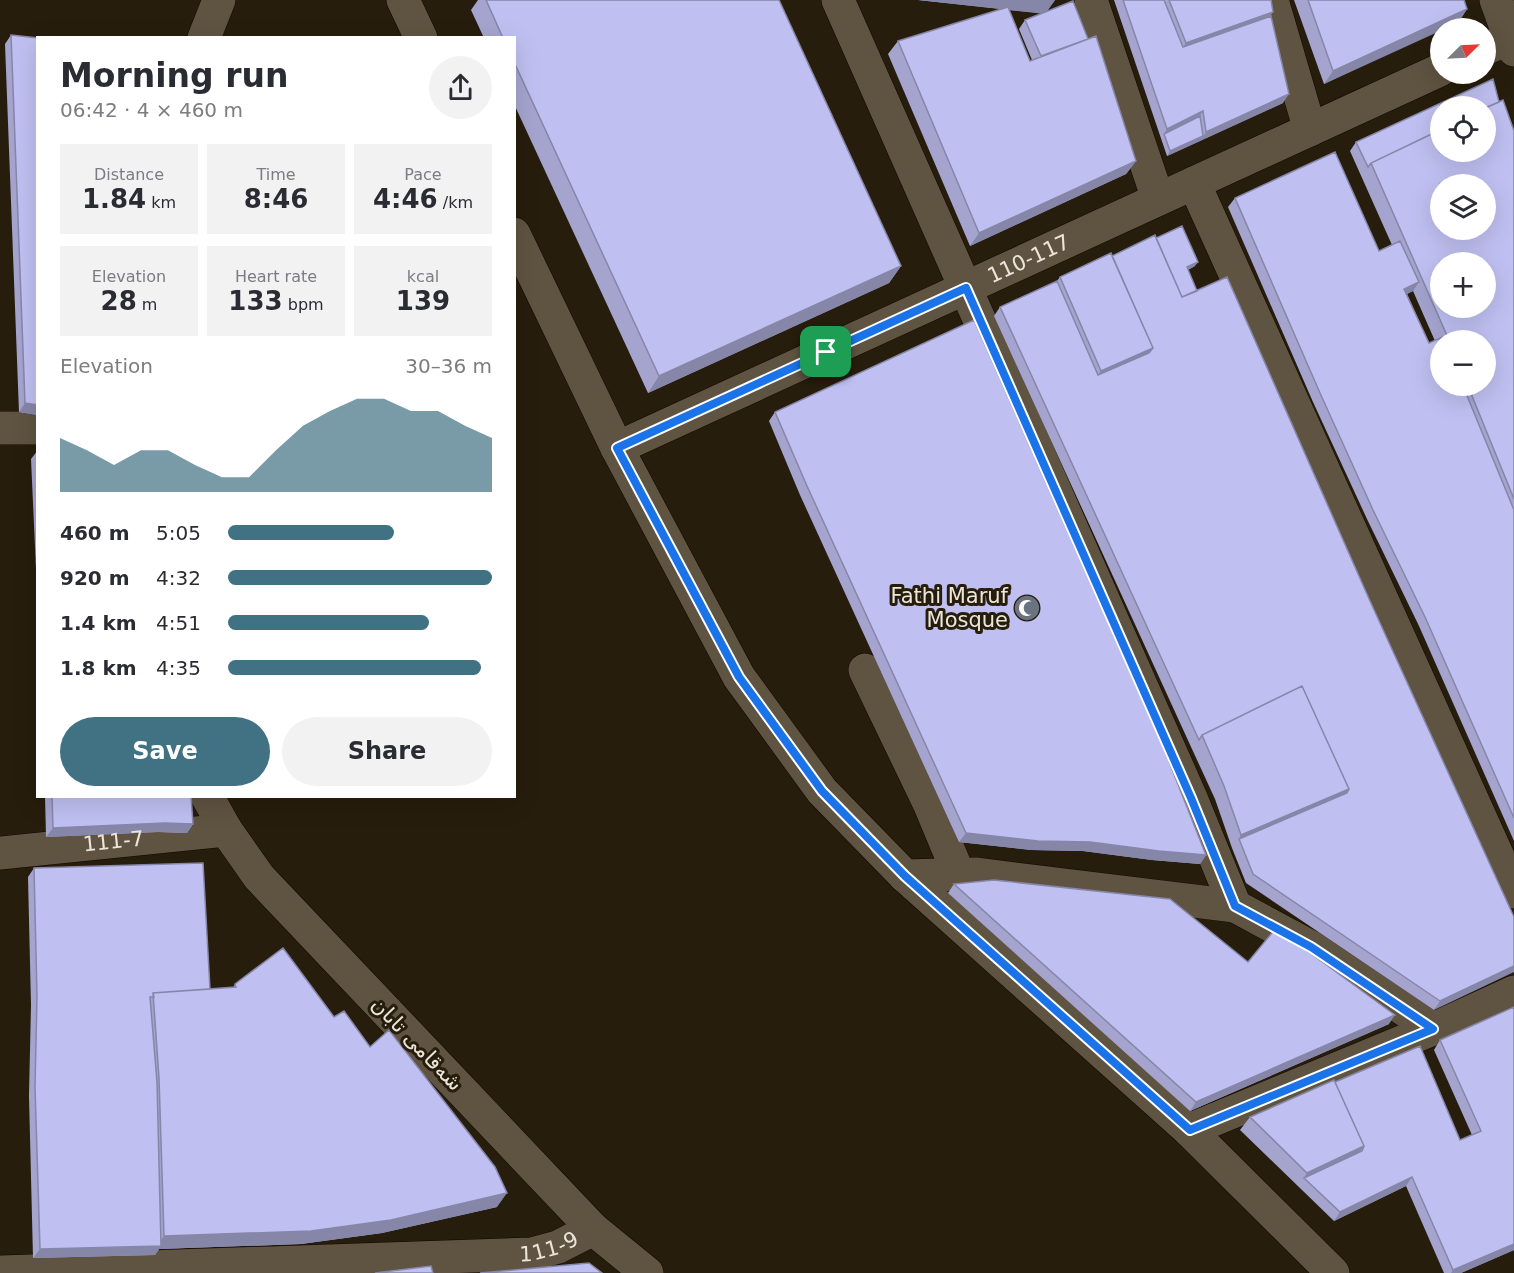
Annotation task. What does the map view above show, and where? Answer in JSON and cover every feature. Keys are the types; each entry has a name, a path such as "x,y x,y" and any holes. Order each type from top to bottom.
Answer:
{"street":[{"path":"205,36 219,0"},
{"path":"403,0 420,36"},
{"path":"838,0 1181,776 1235,906"},
{"path":"1091,0 1158,199"},
{"path":"1272,0 1310,130"},
{"path":"1496,0 1503,46"},
{"name":"110-117","path":"617,448 1430,75"},
{"path":"1194,183 1514,892"},
{"path":"516,238 617,448 739,677 822,791 905,876 1190,1130 1333,1273"},
{"path":"0,428 36,428"},
{"path":"865,670 929,803 958,875"},
{"name":"شەقامی تابان","path":"208,798 226,831 259,877 593,1229 647,1273"},
{"name":"111-7","path":"0,853 226,831"},
{"path":"905,876 975,874 1235,906 1311,947 1433,1029"},
{"path":"1190,1130 1433,1029 1514,992"},
{"name":"111-9","path":"0,1272 532,1254 558,1247 593,1229"}],"building":[{"path":"486,0 779,0 901,266 659,376 516,66 516,36 502,36"},
{"path":"1123,0 1164,0 1183,47 1271,16 1289,94 1206,132 1203,111 1167,129"},
{"path":"1169,0 1271,0 1273,12 1186,43"},
{"path":"1308,0 1464,0 1467,9 1448,18 1430,18 1430,26 1333,71"},
{"path":"1073,1 1088,39 1041,56 1025,20"},
{"path":"1008,7 1030,61 1096,36 1136,161 979,233 898,41"},
{"path":"11,35 36,38 36,405 25,403"},
{"path":"1482,84 1494,84 1499,102 1496,103 1496,96 1456,96"},
{"path":"1503,100 1514,131 1514,499 1472,396 1496,396 1496,330 1445,330 1439,318 1496,318 1496,252 1430,252 1430,297 1371,163 1430,135 1430,162 1496,162 1496,103"},
{"path":"1430,108 1430,135 1371,163 1368,167 1356,142"},
{"path":"1200,116 1203,136 1170,151 1164,134"},
{"path":"1335,152 1379,251 1400,241 1419,282 1404,289 1430,343 1430,396 1467,396 1514,510 1514,818 1425,617 1320,393 1235,198"},
{"path":"1182,226 1198,262 1187,267 1197,291 1182,297 1156,238"},
{"path":"1155,235 1182,297 1227,277 1370,601 1514,917 1514,966 1440,1001 1253,874 1239,839 1347,793 1349,789 1302,686 1202,735 1199,740 1000,307 1057,281 1098,375 1149,353 1153,348 1112,256"},
{"path":"1111,253 1153,348 1101,371 1060,277"},
{"path":"974,320 1166,754 1206,855 1090,842 1038,841 966,833 807,486 775,412"},
{"path":"1302,686 1349,789 1241,835 1224,786 1202,735"},
{"path":"52,798 191,798 193,824 53,828"},
{"path":"203,863 210,989 153,993 154,997 150,997 157,1082 161,1246 40,1249 35,1087 37,996 34,868"},
{"path":"994,880 1170,899 1248,962 1276,928 1395,1015 1196,1102 954,884"},
{"path":"283,948 334,1017 344,1011 370,1047 389,1030 495,1167 507,1193 391,1220 311,1231 164,1236 159,1078 153,993 236,987 235,984"},
{"path":"1514,1007 1514,1244 1453,1270 1412,1177 1340,1212 1304,1178 1362,1151 1364,1146 1335,1082 1420,1046 1460,1140 1481,1131 1440,1040"},
{"path":"1334,1080 1364,1146 1307,1173 1250,1117"},
{"path":"589,1263 602,1273 480,1273"},
{"path":"431,1266 433,1273 375,1273"}],"place":[{"name":"Fathi Maruf Mosque","path":"1027,608"}],"route":[{"path":"966,288 1191,798 1235,906 1311,947 1433,1029 1190,1130 905,876 822,791 739,677 617,448 826,352 966,288"}]}
